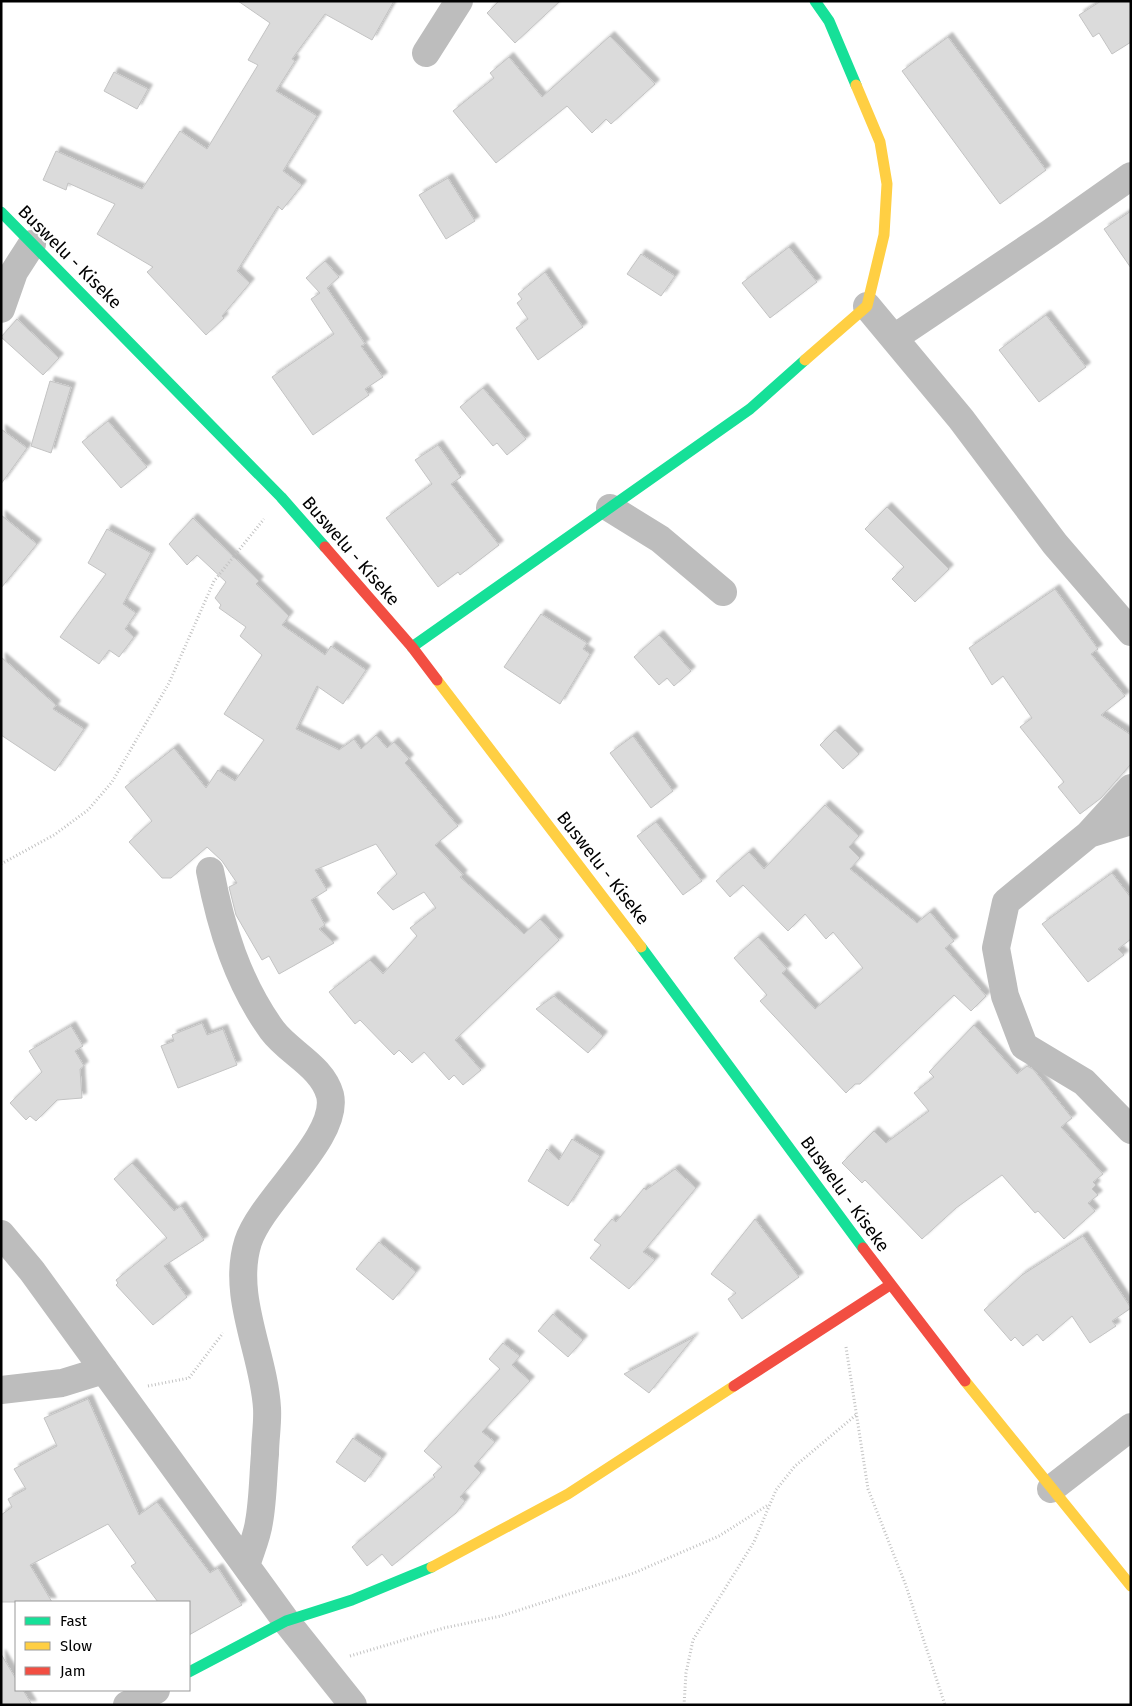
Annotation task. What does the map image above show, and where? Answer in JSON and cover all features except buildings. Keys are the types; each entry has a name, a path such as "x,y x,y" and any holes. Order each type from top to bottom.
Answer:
{"main road":[{"path":"412,647 750,410 867,306 884,235 887,184 880,142 829,21 815,1"},
{"name":"Buswelu - Kiseke","path":"1,212 281,497 412,647 647,954 890,1285 1051,1489 1131,1586"},
{"path":"190,1671 286,1621 352,1600 427,1569 568,1494 890,1285"}],"street":[{"path":"426,53 459,1"},
{"path":"894,338 1131,176"},
{"path":"1,309 14,272 32,244"},
{"path":"867,306 961,419 1055,544 1131,632"},
{"path":"610,508 660,539 723,592"},
{"path":"1131,788 1089,834 1006,902 996,948 1005,996 1024,1046 1084,1082 1131,1130"},
{"path":"1089,834 1131,822"},
{"path":"210,872 218,914 242,978 273,1032 320,1078 329,1094 331,1104 329,1117 322,1135 262,1214 248,1242 244,1266 246,1302 267,1408 259,1524 246,1566"},
{"path":"1,1234 32,1271 286,1621 353,1705"},
{"path":"1,1390 62,1383 104,1370"},
{"path":"1051,1489 1131,1427"},
{"path":"127,1705 154,1691"}],"path":[{"path":"1,864 54,835 88,810 112,782 169,683 214,581 281,497"},
{"path":"121,1394 143,1386 189,1378 246,1302"},
{"path":"841,1317 866,1475 872,1500 905,1583 945,1705"},
{"path":"684,1705 686,1673 693,1640 754,1542 768,1505 776,1490 795,1466 857,1414"},
{"path":"321,1665 444,1628 501,1616 634,1572 719,1536 768,1505"}],"traffic: fast":[{"path":"815,1 829,21 856,85"},
{"path":"1,212 281,497 325,547"},
{"path":"412,647 750,409 805,360"},
{"path":"641,947 863,1248"},
{"path":"190,1671 286,1621 352,1600 432,1567"}],"traffic: slow":[{"path":"805,360 867,306 884,235 887,184 880,142 856,85"},
{"path":"437,680 641,947"},
{"path":"965,1381 1131,1586"},
{"path":"432,1567 568,1494 734,1386"}],"traffic: jam":[{"path":"325,547 412,647 437,680"},
{"path":"863,1248 965,1381"},
{"path":"734,1386 890,1285"}]}
